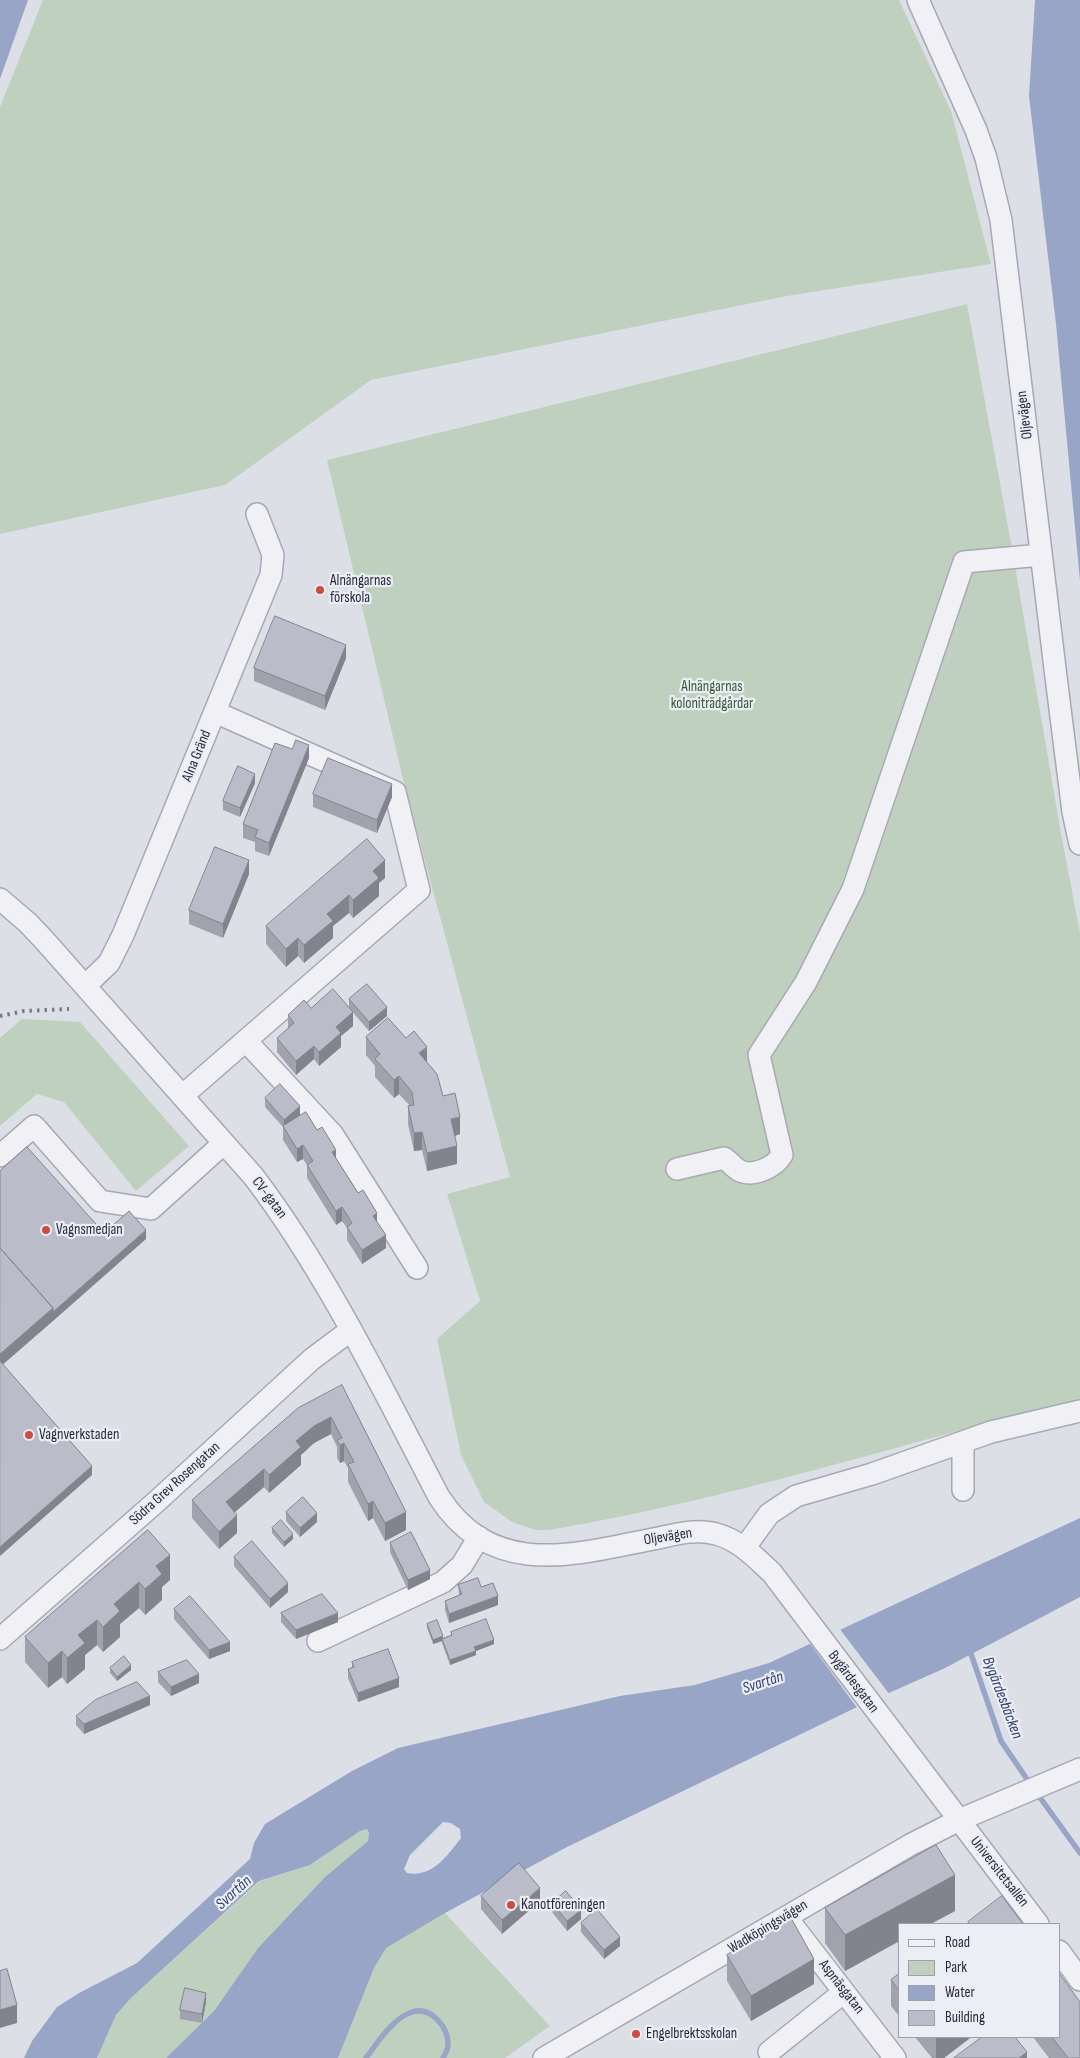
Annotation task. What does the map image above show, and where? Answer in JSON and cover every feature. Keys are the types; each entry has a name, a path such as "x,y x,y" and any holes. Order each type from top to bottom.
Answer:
{"street":[{"name":"Oljevägen","path":"918,0 976,130 986,158 999,212 1072,802 1080,844"},
{"name":"Alna Gränd","path":"85,986 109,963 123,935 271,575 273,554 257,514"},
{"path":"677,1169 724,1158 740,1171 748,1172 768,1168 778,1162 782,1155 759,1055 806,982 853,889 964,562 1041,556"},
{"path":"182,1096 420,890 395,792 215,712"},
{"name":"CV-gatan","path":"0,899 28,923 254,1177 278,1209 351,1330 442,1501 458,1520 479,1537"},
{"path":"246,1041 333,1135 416,1268"},
{"path":"0,1156 34,1126 100,1200 151,1209 224,1144"},
{"name":"Södra Grev Rosengatan","path":"0,1639 156,1502 312,1359 351,1330"},
{"path":"745,1548 769,1514 796,1496 872,1474 999,1430 1080,1411"},
{"path":"963,1442 964,1490"},
{"name":"Oljevägen","path":"479,1537 508,1551 530,1555 556,1556 684,1532 716,1534 745,1548"},
{"path":"318,1641 443,1582 462,1564 479,1537"},
{"name":"Bygärdesgatan","path":"745,1548 772,1573 959,1820"},
{"name":"Wadköpingsvägen","path":"544,2058 892,1854 959,1820 1080,1769"},
{"name":"Universitetsallén","path":"959,1820 1037,1923"},
{"name":"Aspnäsgatan","path":"786,1917 895,2058"},
{"path":"1060,1953 1080,1980"},
{"path":"769,2052 844,1992"}],"green space":[{"path":"43,0 899,0 951,111 991,264 787,296 371,380 225,485 0,534 0,107"},
{"name":"Alnängarnas koloniträdgårdar","path":"967,304 1080,933 1080,1399 816,1470 616,1518 549,1530 536,1530 512,1522 484,1502 461,1455 437,1339 480,1301 447,1194 510,1177 404,783 327,460"},
{"path":"22,1019 80,1022 189,1146 136,1191 64,1102 37,1094 0,1126 0,1038"},
{"path":"367,1829 369,1833 368,1841 325,1877 258,1948 214,2011 171,2054 166,2058 97,2058 116,2015 130,1999 260,1881 310,1865 360,1831"},
{"path":"445,1913 550,2026 505,2058 338,2058 374,1968 386,1947"}],"water":[{"path":"0,0 28,0 0,79"},
{"path":"1035,0 1080,0 1080,581 1056,324 1029,96"},
{"name":"Svartån","path":"1080,1518 1080,1597 943,1669 855,1708 565,1848 445,1913 386,1948 374,1968 338,2058 166,2058 214,2011 258,1948 325,1877 368,1841 369,1833 367,1829 360,1831 310,1865 259,1881 130,1999 116,2015 97,2058 24,2058 32,2041 57,2007 79,1993 137,1963 250,1859 254,1843 265,1824 352,1771 398,1748 620,1696 695,1685 769,1663","holes":["443,1822 451,1823 460,1829 461,1838 450,1852 431,1869 416,1874 407,1873 404,1869 410,1855"]}],"pier":[{"path":"839,1628 890,1695 858,1709 809,1642"}],"building":[{"path":"275,616 346,645 325,696 254,668"},
{"path":"296,740 309,745 269,843 255,837 258,830 243,824 275,743 292,749"},
{"path":"328,758 392,784 377,820 313,794"},
{"path":"238,766 255,774 240,808 223,801"},
{"path":"367,839 385,860 373,871 379,878 353,900 349,895 327,914 333,921 304,945 298,938 286,949 266,926"},
{"path":"215,847 249,860 223,924 189,910"},
{"path":"367,984 387,1007 369,1022 349,999"},
{"path":"333,989 353,1012 336,1027 341,1033 319,1052 314,1046 296,1061 277,1038 294,1023 288,1015 304,1000 311,1008"},
{"path":"388,1018 406,1038 414,1031 427,1047 419,1053 437,1074 443,1096 455,1093 460,1117 451,1119 457,1146 427,1153 422,1132 414,1133 408,1106 414,1105 412,1092 399,1076 394,1080 375,1059 380,1054 366,1037"},
{"path":"280,1084 300,1106 284,1120 265,1098"},
{"path":"306,1112 317,1130 322,1127 336,1150 332,1152 358,1193 363,1190 377,1213 373,1216 386,1235 362,1250 347,1227 352,1223 342,1207 336,1211 307,1165 313,1161 303,1145 297,1149 283,1126"},
{"name":"Vagnsmedjan","path":"27,1147 104,1233 129,1211 146,1230 53,1312 53,1308 0,1248 0,1171"},
{"path":"0,1248 53,1308 0,1354"},
{"name":"Vagnverkstaden","path":"0,1361 92,1466 0,1547"},
{"path":"342,1385 406,1512 385,1523 373,1501 368,1504 348,1464 354,1462 344,1443 340,1445 337,1440 342,1438 331,1417 314,1426 296,1441 301,1447 269,1475 264,1469 226,1502 237,1515 219,1532 192,1500 298,1408"},
{"path":"303,1497 317,1513 300,1528 286,1512"},
{"path":"281,1520 293,1534 284,1542 272,1528"},
{"path":"148,1530 170,1555 156,1566 162,1574 145,1589 139,1582 114,1604 120,1611 103,1627 97,1620 78,1635 85,1643 67,1658 62,1651 48,1663 25,1637"},
{"path":"411,1532 430,1570 408,1580 390,1543"},
{"path":"252,1541 288,1583 270,1599 234,1557"},
{"path":"478,1578 481,1587 493,1583 498,1596 449,1614 445,1601 462,1594 458,1585"},
{"path":"322,1594 338,1613 296,1630 281,1613"},
{"path":"190,1596 230,1642 209,1650 174,1609"},
{"path":"486,1619 494,1640 474,1647 476,1651 450,1660 442,1639 452,1635 451,1632"},
{"path":"437,1620 443,1636 433,1640 427,1624"},
{"path":"388,1649 399,1678 358,1693 348,1669 354,1667 352,1662"},
{"path":"124,1656 131,1665 117,1677 110,1668"},
{"path":"187,1660 199,1674 171,1687 158,1672"},
{"path":"137,1682 150,1696 84,1724 76,1716 95,1700"},
{"path":"936,1845 955,1875 845,1935 825,1908"},
{"path":"519,1863 540,1888 502,1920 481,1896"},
{"path":"566,1891 581,1910 567,1921 552,1903"},
{"path":"1002,1896 1022,1923 969,1923"},
{"path":"597,1909 620,1937 604,1950 581,1923"},
{"path":"791,1918 814,1959 751,1996 727,1955"},
{"path":"7,1969 17,2005 0,2010 0,1971"},
{"path":"1060,1974 1080,2002 1080,2058 1068,2058 1053,2038 1060,2038"},
{"path":"898,1975 898,1989 891,1980"},
{"path":"185,1988 206,1993 202,2014 180,2010"},
{"path":"981,2038 1016,2038 1027,2052 1019,2058 954,2058"}],"waterway":[{"name":"Bygärdesbäcken","path":"969,1648 1001,1741 1031,1785"},
{"name":"Bygärdesbäcken","path":"1036,1792 1080,1853"},
{"path":"366,2058 398,2019 412,2012 419,2011 432,2015 442,2025 447,2037 448,2046 443,2058"}],"railway":[{"path":"0,1016 24,1011 69,1009"}],"place":[{"name":"Alnängarnas förskola","path":"320,590"},
{"name":"Vagnsmedjan","path":"46,1230"},
{"name":"Vagnverkstaden","path":"29,1435"},
{"name":"Kanotföreningen","path":"511,1905"},
{"name":"Engelbrektsskolan","path":"636,2034"}]}
